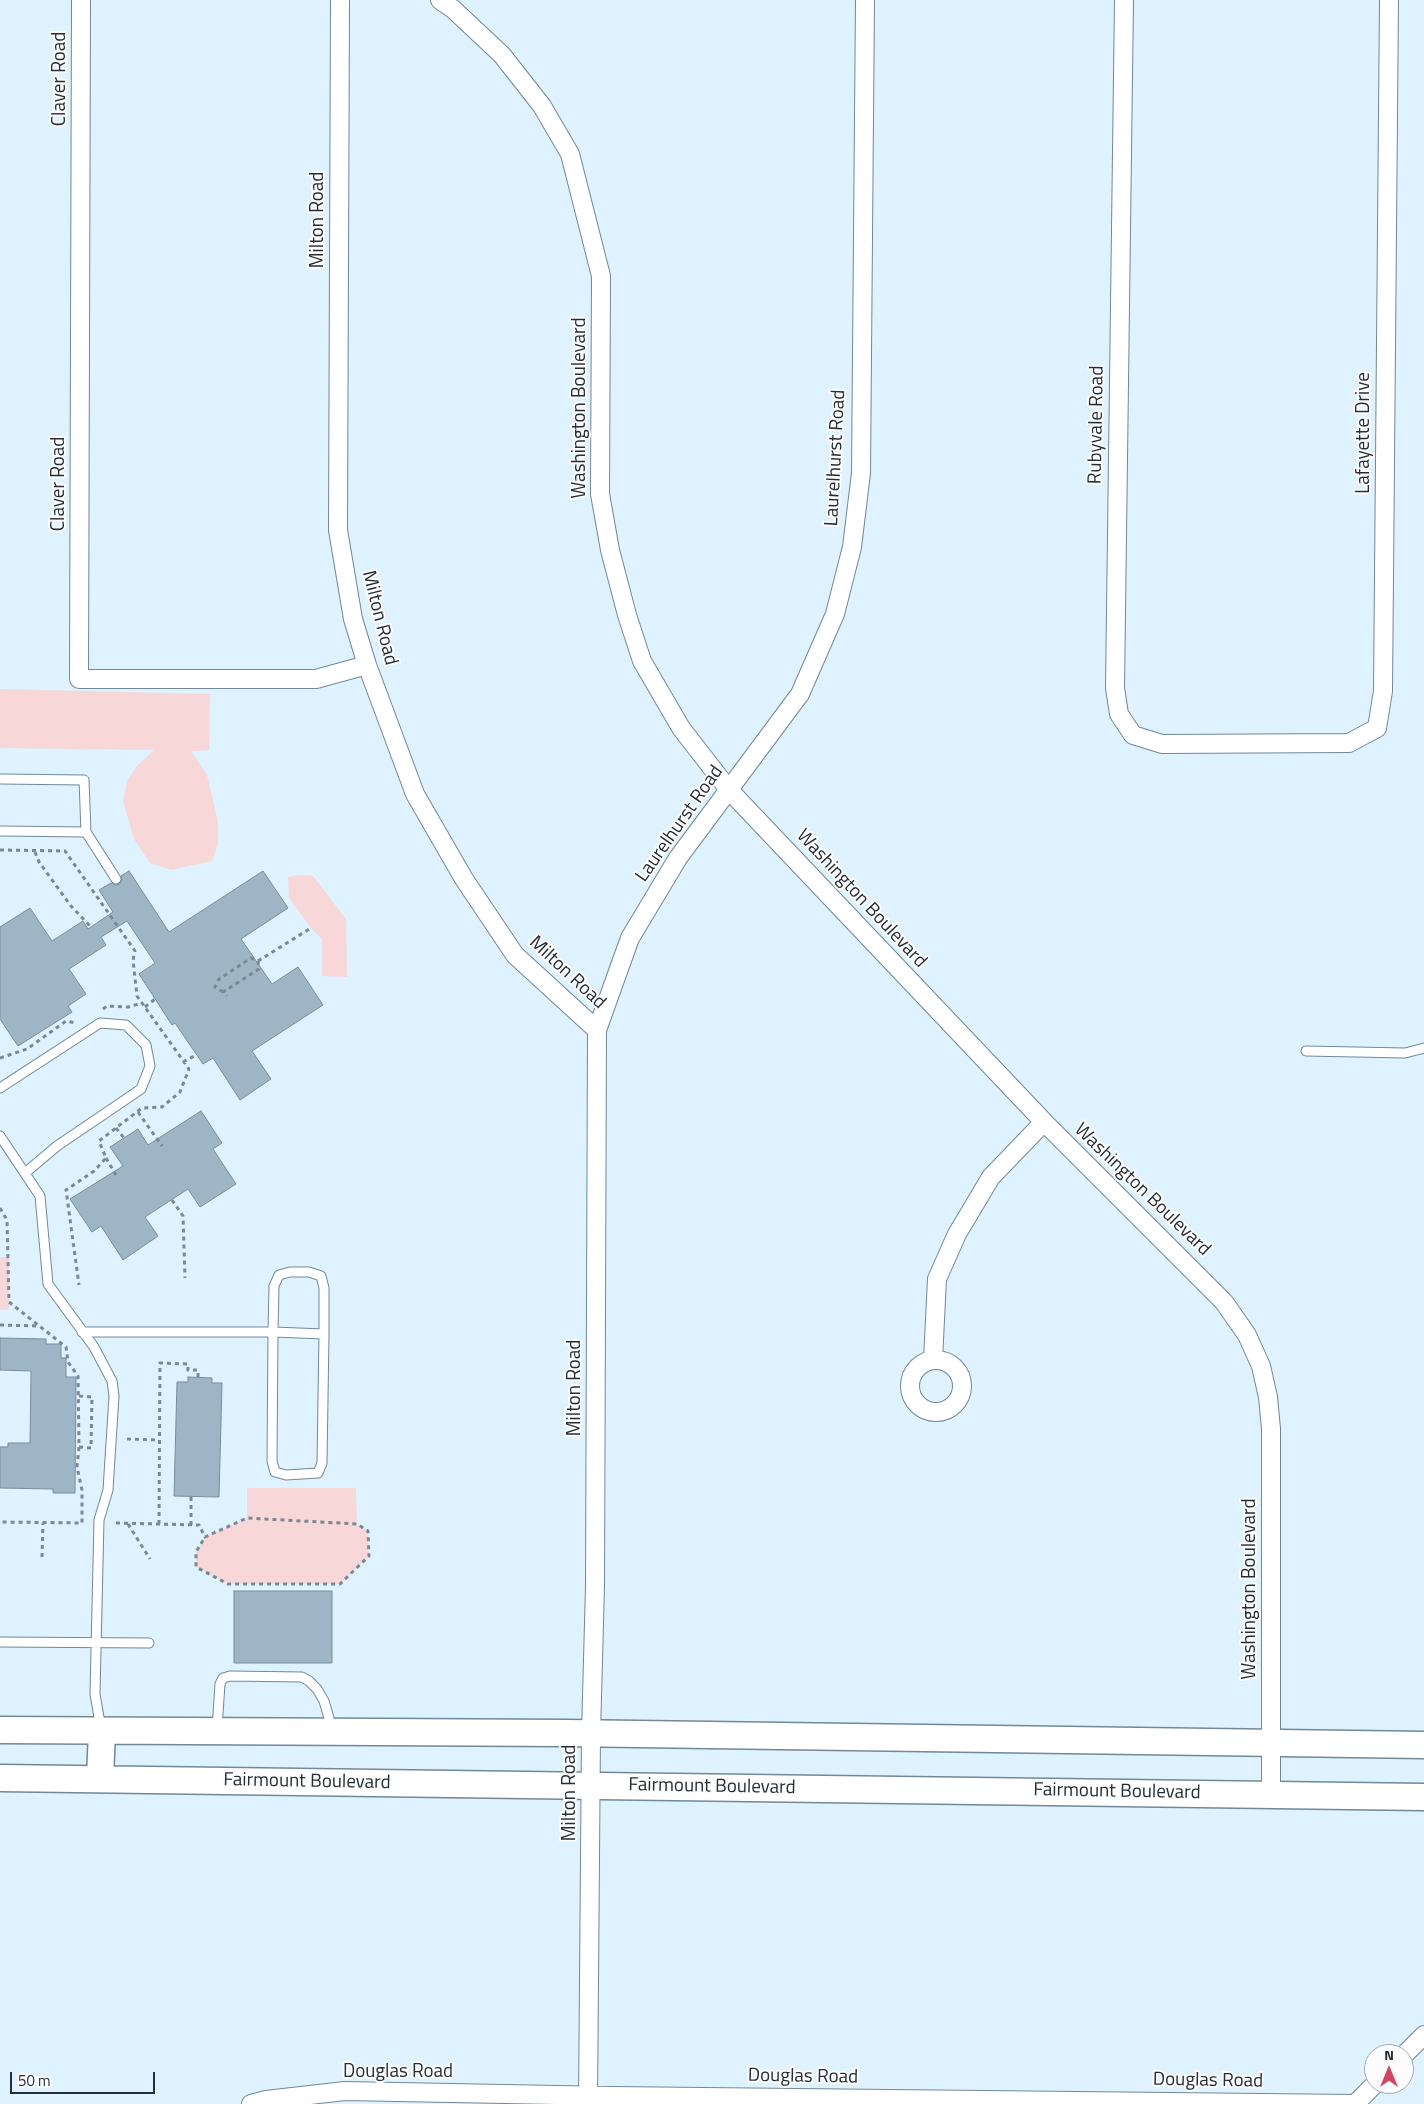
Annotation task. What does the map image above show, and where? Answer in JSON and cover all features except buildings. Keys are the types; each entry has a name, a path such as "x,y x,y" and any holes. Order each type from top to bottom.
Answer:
{"main road":[{"path":"0,1730 325,1731 1424,1745"},
{"path":"100,1779 102,1731"},
{"name":"Fairmount Boulevard","path":"0,1778 1424,1797"}],"street":[{"name":"Claver Road","path":"81,0 79,679 316,679 367,665"},
{"name":"Milton Road","path":"340,0 338,530 353,618 367,665 415,794 464,879 515,955 597,1030 595,1586 591,1734 588,2100"},
{"name":"Washington Boulevard","path":"440,0 453,9 502,55 542,106 570,154 601,276 600,494 610,550 627,615 642,661 681,728 729,790 1044,1122 1224,1302 1247,1335 1262,1366 1268,1397 1271,1429 1271,1794"},
{"name":"Laurelhurst Road","path":"597,1030 630,938 678,858 800,694 835,614 852,547 861,473 864,0"},
{"name":"Rubyvale Road","path":"1124,0 1115,688 1119,714 1133,735 1162,744 1244,744"},
{"name":"Lafayette Drive","path":"1244,744 1349,744 1377,728 1384,691 1388,0"},
{"path":"933,1360 938,1279 957,1234 991,1177 1044,1122"},
{"path":"1414,2045 1424,2035"},
{"name":"Douglas Road","path":"251,2104 266,2100 346,2091 588,2100 1355,2104"},
{"path":"1355,2104 1365,2094"}],"lane":[{"path":"0,779 84,780 86,832 116,879"},
{"path":"0,831 86,832"},
{"path":"0,1088 100,1023 126,1025 146,1045 150,1066 141,1089 57,1146 25,1173"},
{"path":"1306,1051 1405,1053 1424,1048"},
{"path":"0,1136 40,1196 48,1284 94,1347 112,1381 114,1396 108,1490 99,1520 95,1694 102,1731"},
{"path":"290,1272 309,1272 321,1276 324,1288 324,1334 322,1462 318,1473 286,1475 275,1472 272,1461 273,1332 274,1286 279,1275 290,1272"},
{"path":"82,1332 273,1332 324,1334"},
{"path":"0,1642 149,1644"},
{"path":"217,1731 220,1684 223,1678 230,1676 302,1677 309,1681 324,1701 329,1718 325,1731"}],"path":[{"path":"0,850 65,851 135,950 133,960 137,996 189,1069 180,1092 162,1107 142,1108 99,1142 116,1175"},
{"path":"35,852 39,862 71,906 90,927"},
{"path":"258,962 311,928"},
{"path":"227,996 215,987 219,980 251,958 258,962"},
{"path":"224,992 259,969 258,962"},
{"path":"144,1006 155,1000"},
{"path":"183,1062 196,1055"},
{"path":"138,1112 162,1146"},
{"path":"116,1128 124,1138"},
{"path":"79,1285 66,1190 94,1171 106,1158"},
{"path":"172,1200 183,1216 185,1278"},
{"path":"0,1208 7,1220 9,1302 66,1347 68,1362 78,1376 77,1416 79,1447 77,1467 82,1490 82,1523 0,1522"},
{"path":"0,1325 41,1326"},
{"path":"159,1524 160,1363 188,1364 188,1370 198,1370 198,1377"},
{"path":"79,1396 92,1397 92,1448 79,1447"},
{"path":"127,1439 159,1440"},
{"path":"191,1525 192,1496"},
{"path":"247,1518 357,1524 368,1531 369,1556 340,1584 228,1584 196,1567 196,1552 205,1537 247,1518"},
{"path":"42,1557 43,1523"},
{"path":"116,1523 200,1525 205,1537"},
{"path":"128,1523 150,1559"}],"shaded area":[{"path":"0,689 210,694 209,750 191,751 207,775 218,822 218,844 212,861 171,870 150,863 134,839 123,801 127,781 136,767 154,750 0,748"},
{"path":"299,875 313,876 346,919 347,977 322,976 322,939 311,928 289,898 288,877"},
{"path":"0,1257 9,1257 9,1310 0,1310"},
{"path":"247,1488 356,1488 357,1524 368,1531 369,1556 340,1584 228,1584 196,1567 196,1552 205,1537 247,1518"}]}
